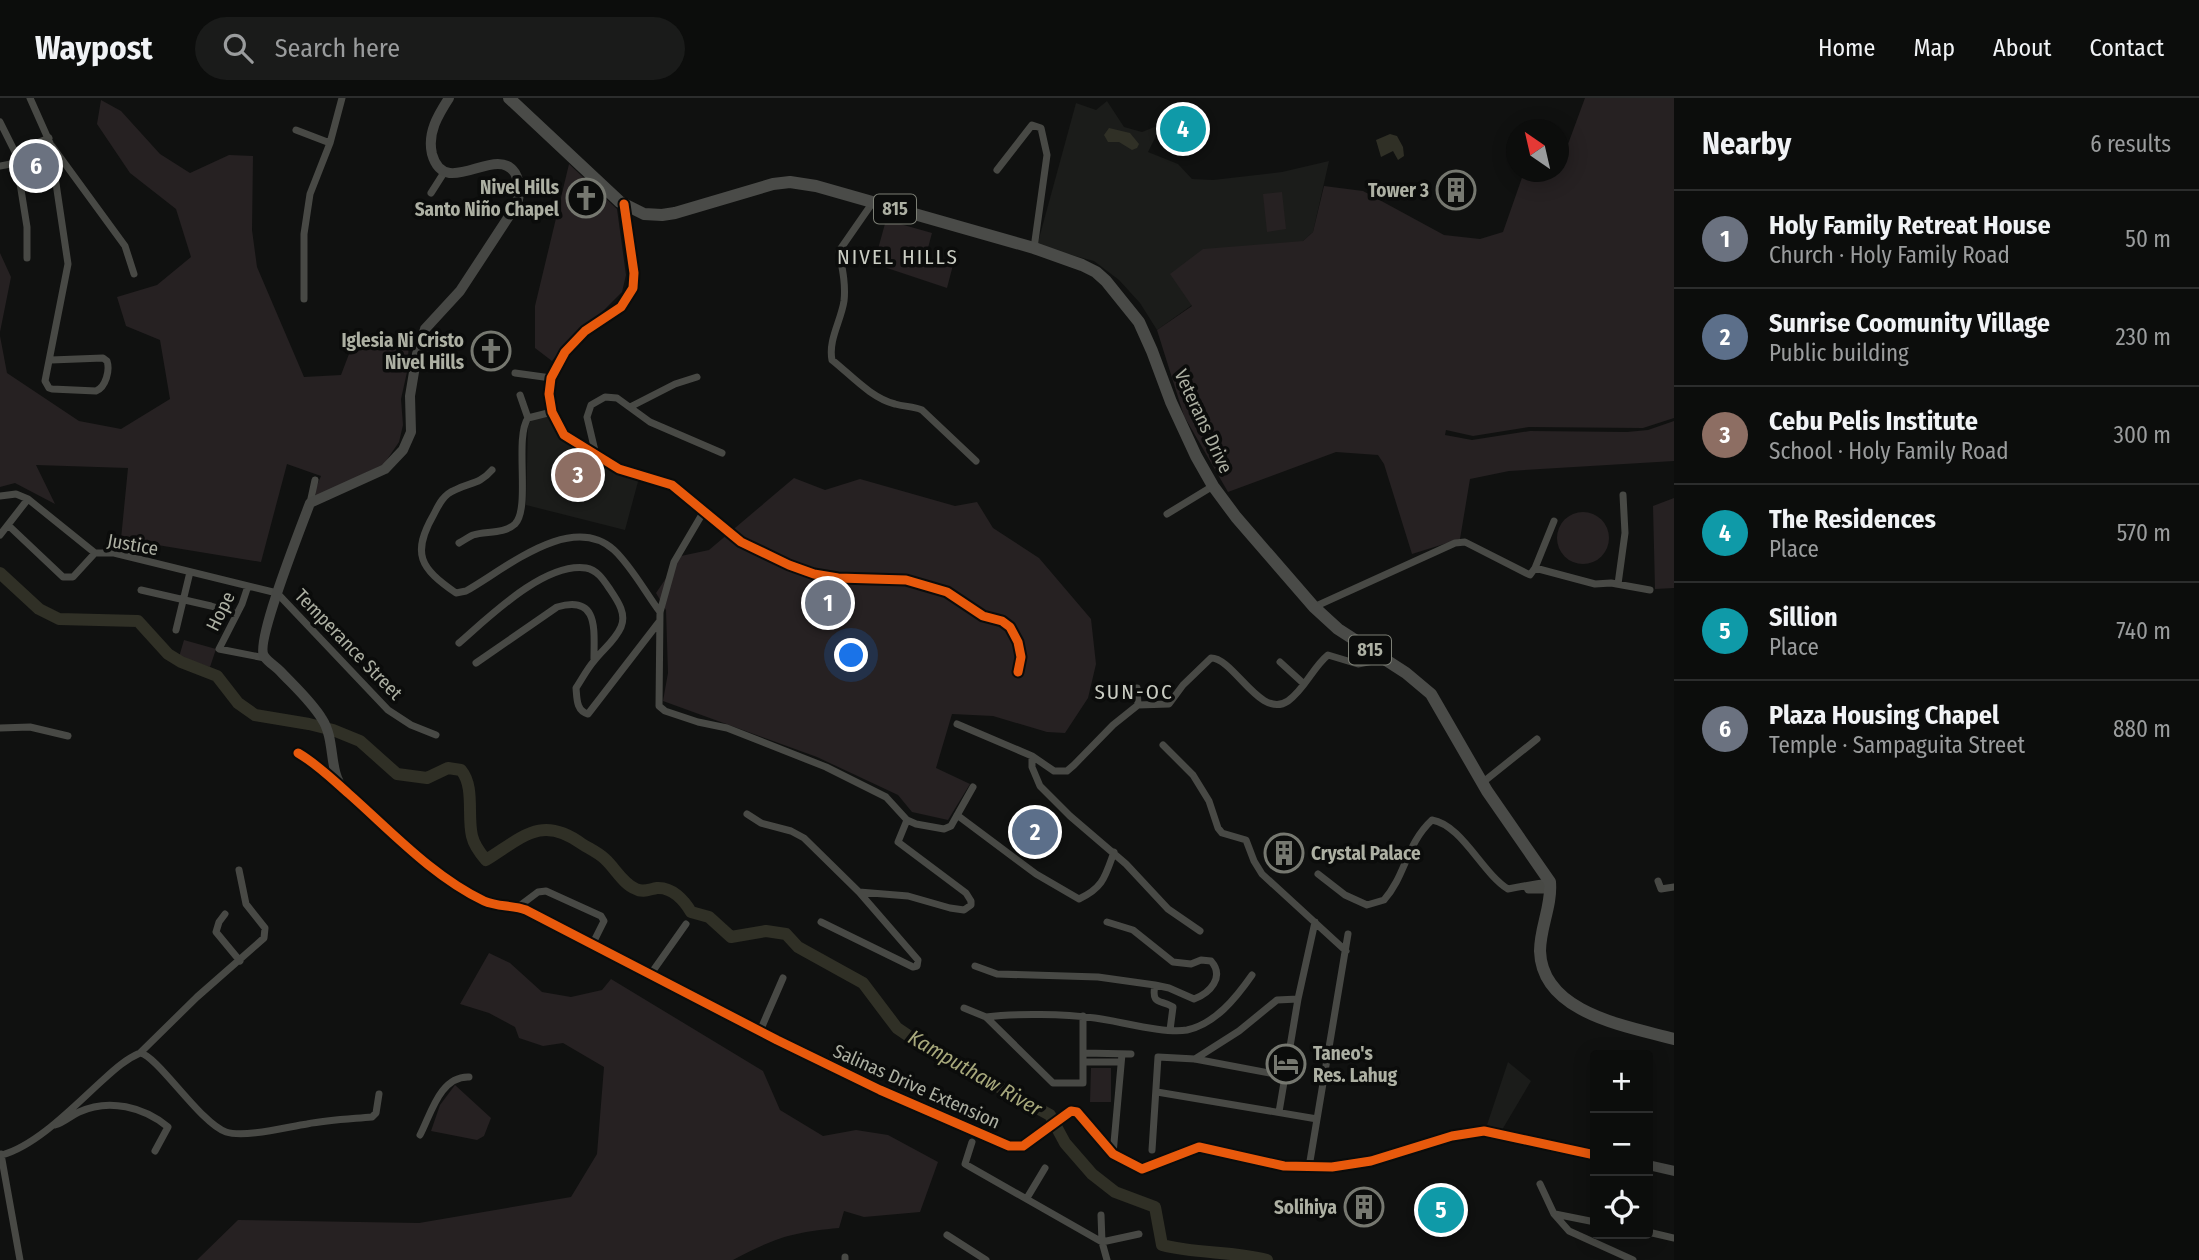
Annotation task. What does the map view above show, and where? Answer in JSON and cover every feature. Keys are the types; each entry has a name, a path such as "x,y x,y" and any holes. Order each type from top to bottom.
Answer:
{"main road":[{"name":"Veterans Drive","path":"509,98 624,204 644,214 662,215 773,184 790,182 816,186 1034,248 1096,272 1129,307 1139,322 1181,426 1213,486 1236,517 1314,607 1338,629 1406,673 1431,694 1482,783 1550,886"},
{"path":"1550,886 1552,896 1540,948 1546,979 1564,999 1581,1009 1629,1027 1674,1039"}],"street":[{"path":"30,98 49,141 125,246 134,274"},
{"path":"304,299 306,217 310,194 330,143 342,98"},
{"path":"310,503 385,469 403,450 411,432 410,396 417,354 425,329 460,291 517,204 519,180 512,169 504,164 490,164 467,172 445,171 435,162 431,150 431,133 449,98"},
{"path":"0,122 15,152 26,228 27,258"},
{"path":"997,170 1032,125 1041,128 1047,155 1034,248"},
{"path":"296,130 330,143"},
{"path":"15,152 49,141"},
{"path":"49,141 68,264 45,381 52,389 96,391 104,385 108,365 103,358 51,360"},
{"path":"0,166 16,163"},
{"path":"431,193 445,171"},
{"path":"873,202 839,251 845,288 843,305 829,348 832,360 873,393 895,404 922,410 976,461"},
{"path":"624,204 634,273 633,288 621,307 585,331 565,352 551,378 549,394 552,412 564,435 619,469 673,485 741,541 789,565 814,574 838,578 906,580 947,592 983,616 1002,621 1010,627 1018,642 1021,657 1018,672"},
{"path":"515,373 551,378"},
{"path":"630,407 675,384 697,377"},
{"path":"459,543 472,535 501,530 517,522 520,516 522,432 528,418 520,395"},
{"path":"596,455 587,417 591,405 605,397 617,398 650,422 722,453"},
{"path":"528,418 552,412"},
{"path":"492,470 485,479 454,490 442,499 423,533 421,555 428,570 443,584 456,593 466,591 529,552 566,539 590,537 615,552 660,612"},
{"path":"315,480 310,503 277,593 261,647 265,658 301,692 322,718 331,735 340,785"},
{"path":"1167,514 1213,486"},
{"path":"0,496 16,494 28,499 0,535"},
{"path":"1618,584 1625,533 1623,495"},
{"name":"Justice","path":"28,499 95,553 114,553 277,593"},
{"path":"704,511 674,562 660,612 659,706 665,711 698,722 727,728 826,767 886,797 907,820 944,829 951,826 973,787"},
{"path":"1314,607 1455,543 1465,542 1530,575 1553,521"},
{"path":"8,525 63,577 73,577 95,553"},
{"path":"458,643 511,600 541,580 558,572 587,568 602,577 620,605 623,619 620,630 594,660 576,688 579,708 588,714 659,622"},
{"path":"1535,568 1595,584 1618,584 1650,590"},
{"path":"176,630 190,572"},
{"name":"Hope","path":"248,586 219,649 265,658"},
{"path":"141,590 237,614"},
{"name":"Temperance Street","path":"277,593 388,710 411,725 436,735"},
{"path":"476,663 557,607 568,604 580,604 588,610 592,618 594,660"},
{"path":"957,724 1032,756 1054,771 1067,771 1113,724 1138,705 1168,704 1211,658 1219,658 1226,663 1248,689 1271,702 1285,703 1328,655 1358,664 1384,659"},
{"path":"1280,662 1304,684"},
{"path":"1137,688 1138,705"},
{"path":"0,727 30,727 68,736"},
{"path":"1482,783 1537,739"},
{"path":"1163,745 1193,775 1209,801 1222,833 1247,840 1262,874 1346,951"},
{"path":"298,753 313,761 340,785"},
{"path":"1032,756 1032,767 1040,786 1070,816 1114,852 1168,909 1200,931"},
{"name":"Salinas Drive Extension","path":"340,785 424,861 461,888 486,902 518,907 880,1090 1009,1146 1023,1146 1071,1111 1077,1112 1113,1154 1142,1169 1199,1147 1284,1166 1332,1167 1371,1161 1452,1136 1484,1131 1590,1154"},
{"path":"747,814 761,823 804,838 859,892 918,960 917,966 913,967 821,922"},
{"path":"957,815 1036,874 1079,899 1098,889 1114,852"},
{"path":"859,892 908,896 964,910 971,905 966,893 898,842 907,820"},
{"path":"1318,874 1345,895 1367,905 1384,900 1399,879 1408,852 1432,820 1449,827 1498,883 1508,889 1526,886 1528,890 1550,886"},
{"path":"20,1260 1,1154 15,1151 51,1126 130,1057 140,1053 197,997 258,946 265,928 246,904 239,870"},
{"path":"1658,881 1661,888 1674,887"},
{"path":"518,907 538,892 546,891 601,916 604,921 592,945"},
{"path":"225,914 216,927 216,932 240,961"},
{"path":"975,966 997,974 1098,976 1170,988 1194,999 1209,990 1217,979 1215,965 1208,961 1191,964 1173,962 1133,930 1107,922"},
{"path":"1279,1112 1298,999 1315,922"},
{"path":"650,975 686,924"},
{"path":"1309,1167 1348,934"},
{"path":"986,1017 1083,1016 1170,1030 1187,1030 1209,1021 1229,1003 1252,975"},
{"path":"760,1031 783,978"},
{"path":"1155,985 1155,998 1158,1002 1173,1007 1170,1030"},
{"path":"1195,1059 1239,1031 1277,1000 1298,999"},
{"path":"964,1008 986,1017 1053,1083 1083,1083 1083,1016"},
{"path":"140,1053 151,1057 179,1092 215,1126 227,1133 258,1132 309,1123 372,1117 376,1113 379,1094"},
{"path":"1084,1053 1121,1058"},
{"path":"1083,1062 1121,1058 1131,1054"},
{"path":"1152,1150 1158,1057 1195,1059 1285,1076"},
{"path":"1113,1154 1121,1058"},
{"path":"420,1135 442,1091 452,1081 469,1077"},
{"path":"1157,1092 1317,1119"},
{"path":"51,1126 70,1120 81,1111 120,1105 150,1115 168,1127 155,1151"},
{"path":"972,1142 965,1164 1102,1242 1139,1234"},
{"path":"1653,1166 1674,1171"},
{"path":"1027,1198 1045,1168"},
{"path":"1539,1184 1555,1214 1569,1231 1633,1260"},
{"path":"1555,1214 1590,1221"},
{"path":"1101,1215 1102,1242 1107,1260"},
{"path":"1653,1234 1674,1238"},
{"path":"947,1236 986,1260"}],"shaded area":[{"path":"1585,98 1674,98 1674,418 1643,428 1529,427 1473,436 1446,430 1445,435 1472,440 1530,431 1627,432 1648,430 1674,421 1674,461 1509,471 1470,479 1460,539 1412,554 1384,464 1378,455 1336,452 1228,492 1184,416 1157,330 1192,306 1170,274 1203,249 1303,241 1313,232 1324,186 1363,191 1444,235 1480,239 1503,232 1520,182 1569,182 1569,141"},
{"path":"101,100 121,111 160,154 190,173 229,155 253,156 252,230 257,267 304,377 341,375 357,333 409,343 407,372 401,399 403,425 399,442 384,464 316,497 315,490 321,476 287,464 261,562 121,539 128,468 36,465 55,504 15,483 0,487 0,336 7,373 79,421 121,429 170,399 160,340 126,326 117,297 157,285 191,257 176,209 130,173 97,124"},
{"path":"1107,101 1124,127 1142,132 1162,124 1148,152 1178,164 1192,179 1213,180 1282,172 1329,161 1313,232 1303,241 1192,305 1157,330 1140,303 1119,280 1094,261 1037,246 1076,103 1096,110"},
{"path":"1109,128 1130,133 1139,144 1137,148 1132,150 1119,142 1108,142 1104,135"},
{"path":"1390,134 1397,136 1403,147 1404,156 1398,160 1393,151 1381,157 1376,140"},
{"path":"569,164 617,209 626,275 622,292 599,315 576,332 552,361 535,348 535,306"},
{"path":"1282,192 1286,229 1267,232 1263,194"},
{"path":"886,220 932,233 925,259 953,265 947,288 887,268 875,260"},
{"path":"0,253 11,277 0,332"},
{"path":"549,416 560,437 618,472 639,478 625,530 526,505 528,427 531,420"},
{"path":"794,478 825,490 860,479 955,506 977,502 993,528 1039,558 1091,619 1096,664 1088,698 1065,733 1047,732 993,716 952,714 936,768 970,784 948,820 912,812 898,795 817,757 663,701 668,673 666,610 656,593 681,556 709,550"},
{"path":"1674,498 1674,588 1655,589 1653,506"},
{"path":"1583,512 1602,519 1609,538 1602,557 1583,564 1564,557 1557,538 1564,519"},
{"path":"184,640 216,649 210,667 179,657"},
{"path":"489,953 510,963 542,992 571,997 602,990 611,979 763,1071 780,1110 823,1136 856,1130 888,1135 938,1162 920,1212 864,1217 844,1211 839,1228 784,1237 733,1260 197,1260 238,1220 419,1223 571,1197 597,1154 604,1067 563,1043 543,1046 519,1038 515,1027 489,1013 460,1004"},
{"path":"1508,1062 1531,1081 1502,1130 1487,1125"},
{"path":"1091,1068 1111,1068 1111,1102 1090,1102"},
{"path":"455,1085 491,1118 484,1136 477,1140 431,1131 440,1105"}],"waterway":[{"name":"Kamputhaw River","path":"0,573 39,609 59,619 138,621 168,654 217,676 238,703 255,715 309,724 360,741 397,774 427,778 448,768 461,770 468,785 472,836 477,849 486,860 532,832 555,831 568,835 600,855 631,887 641,891 662,888 673,892 691,912 709,917 731,937 766,931 786,934 798,947 863,983 897,1028 922,1045 1050,1115 1065,1143 1092,1174 1115,1192 1155,1207 1162,1245 1267,1260"}],"cycle path":[{"path":"624,204 634,273 633,288 621,307 585,331 565,352 551,378 549,394 552,412 564,435 619,469 672,485 741,542 789,565 814,574 838,578 906,580 947,592 983,616 1002,621 1010,627 1018,642 1021,657 1018,672"},
{"path":"298,753 324,772 396,838 465,891 489,903 526,910 777,1040 880,1090 1009,1146 1023,1146 1071,1111 1077,1112 1113,1154 1142,1169 1199,1147 1284,1166 1332,1167 1371,1161 1452,1136 1484,1131 1590,1154"}],"place":[{"name":"The Residences","path":"1183,129"},
{"name":"Plaza Housing Chapel","path":"36,166"},
{"name":"Tower 3","path":"1456,190"},
{"name":"Nivel Hills Santo Niño Chapel","path":"586,198"},
{"name":"Iglesia Ni Cristo Nivel Hills","path":"491,351"},
{"name":"Cebu Pelis Institute","path":"578,475"},
{"name":"Holy Family Retreat House","path":"828,603"},
{"name":"Sunrise Coomunity Village","path":"1035,832"},
{"name":"Crystal Palace","path":"1284,853"},
{"name":"Taneo's Res. Lahug","path":"1286,1064"},
{"name":"Solihiya","path":"1364,1207"},
{"name":"Sillion","path":"1441,1210"}],"district":[{"name":"NIVEL HILLS","path":"898,257"},
{"name":"SUN-OC","path":"1134,692"}]}
